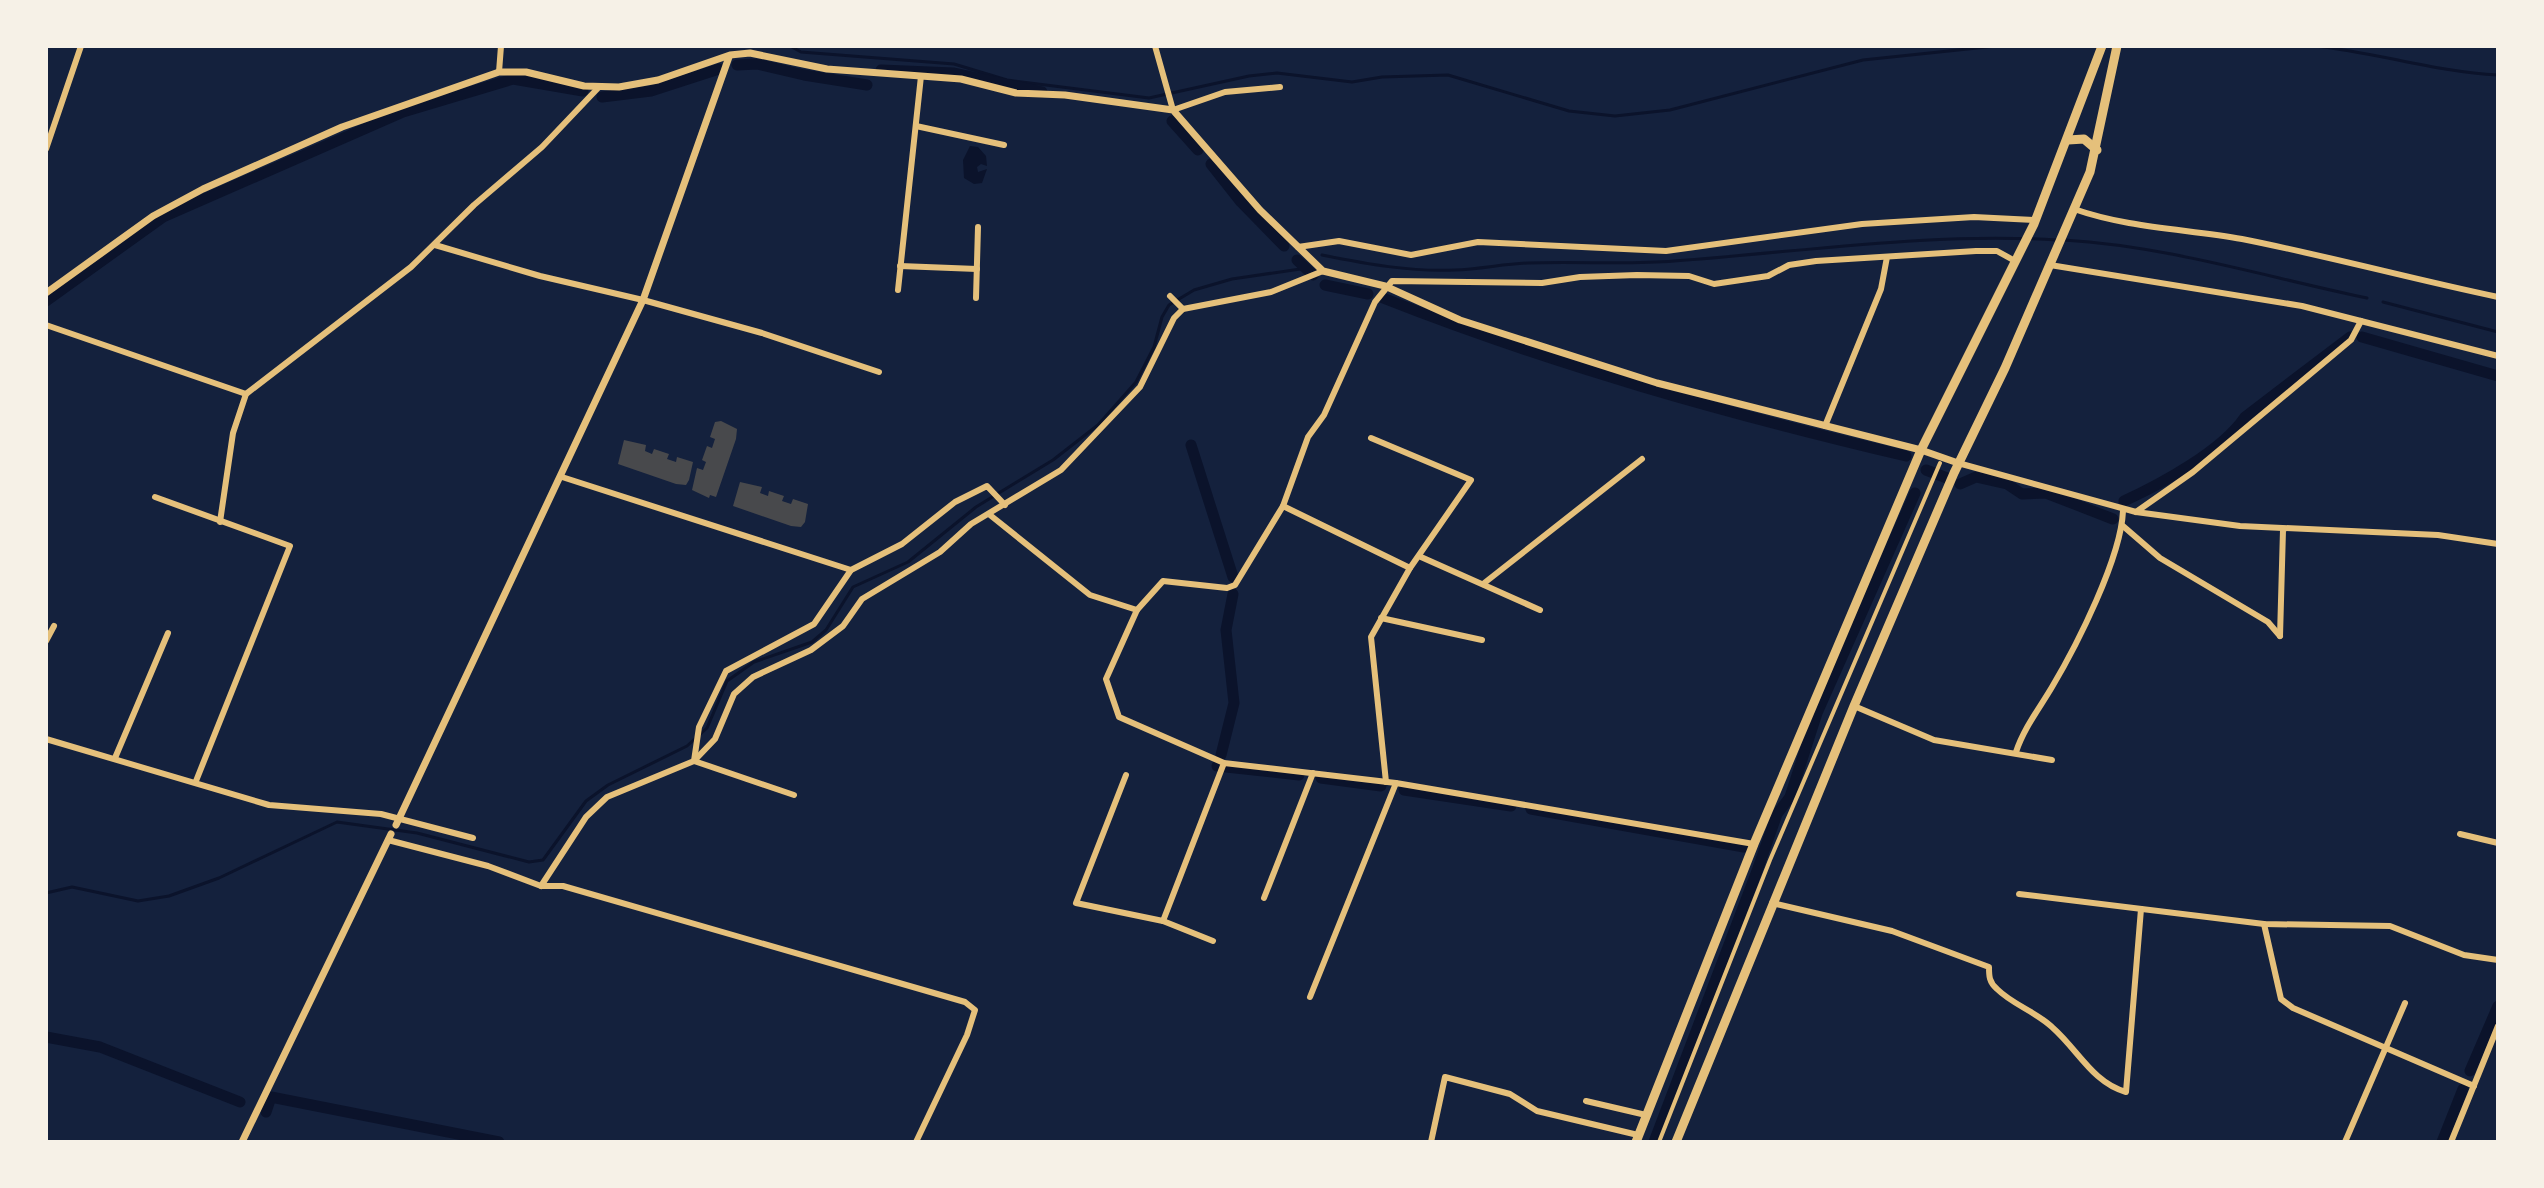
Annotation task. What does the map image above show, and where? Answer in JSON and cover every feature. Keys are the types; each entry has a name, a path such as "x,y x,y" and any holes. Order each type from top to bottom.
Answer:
{"main road":[{"path":"1676,1142 1854,706 1958,463 2074,209 2097,150 2116,50"},
{"path":"1637,1139 1754,844 1921,450 2035,222 2100,51"},
{"path":"2068,140 2084,139 2097,150"}],"street":[{"path":"46,149 81,46"},
{"path":"499,72 501,46"},
{"path":"242,1142 398,822 643,300 714,92 734,46"},
{"path":"1155,46 1172,107 1260,210 1323,271 1385,286 1460,320 1657,383 1921,450 2123,511 2283,530 2438,535 2498,544"},
{"path":"46,293 153,216 203,189 342,127 499,72 526,72 599,87 658,80 730,55 765,55 827,69 961,79 1016,93 1172,107 1225,92 1280,87"},
{"path":"898,290 921,76"},
{"path":"220,522 233,433 246,394 435,245 542,147 599,87"},
{"path":"916,126 1004,145"},
{"path":"2074,209 2107,221 2207,233 2283,247 2498,297"},
{"path":"1300,248 1339,241 1411,255 1478,242 1666,251 1862,224 1974,217 2035,222"},
{"path":"976,298 978,227"},
{"path":"435,245 540,276 762,333 879,372"},
{"path":"1754,844 1396,783 1224,763 1119,717 1106,679 1137,610 1163,581 1227,588 1235,585 1283,506 1308,437 1324,415 1385,286 1392,281 1542,283 1637,275 1689,276 1714,284 1768,276 1789,265 1997,251 2018,258"},
{"path":"1825,426 1881,289 1887,257"},
{"path":"2050,265 2245,296 2361,321 2498,356"},
{"path":"900,266 977,269"},
{"path":"541,886 586,817 607,797 694,761 715,739 734,694 753,677 811,650 843,626 862,599 940,552 971,524 1061,470 1140,387 1174,318 1183,309 1271,292 1323,271"},
{"path":"1170,296 1183,309"},
{"path":"2136,512 2193,472 2351,340 2361,321"},
{"path":"46,325 246,394"},
{"path":"1371,438 1471,480 1421,557 1410,568 1371,637 1386,782"},
{"path":"1483,584 1642,459"},
{"path":"1659,1142 1776,846 1940,463"},
{"path":"562,477 851,570"},
{"path":"694,761 699,727 726,671 814,624 851,570 902,544 955,502 987,486 1005,505"},
{"path":"155,497 290,546 196,781"},
{"path":"1283,506 1410,568"},
{"path":"2016,752 2023,732 2053,686 2119,545 2123,511"},
{"path":"990,515 1090,595 1137,610"},
{"path":"2123,526 2160,558 2268,622 2280,636 2283,530"},
{"path":"1421,557 1540,610"},
{"path":"1381,618 1482,640"},
{"path":"46,641 54,626"},
{"path":"115,758 168,633"},
{"path":"1854,706 1934,740 2052,760"},
{"path":"46,739 269,805 398,822 473,838"},
{"path":"694,761 794,795"},
{"path":"1163,921 1224,763"},
{"path":"1264,898 1313,773"},
{"path":"1126,775 1076,903 1163,921 1213,941"},
{"path":"1310,997 1396,783"},
{"path":"2460,834 2498,843"},
{"path":"389,837 488,866 541,886 563,886 965,1002 975,1010 967,1035 916,1142"},
{"path":"2019,894 2264,924 2390,926 2464,955 2498,960"},
{"path":"1772,903 1880,927 1989,967 1989,979 1997,990 2052,1027 2099,1079 2110,1087 2126,1092 2141,909"},
{"path":"2264,924 2281,999 2293,1008 2474,1086"},
{"path":"2345,1142 2405,1003"},
{"path":"2451,1142 2498,1026"},
{"path":"1431,1142 1445,1077 1510,1094 1537,1111 1637,1139"},
{"path":"1586,1101 1646,1115"}],"water":[{"path":"970,146 978,147 986,156 987,166 981,164 977,167 978,172 987,169 982,183 974,184 964,178 963,160"}],"building":[{"path":"721,421 737,429 736,439 716,497 710,495 709,498 692,490 697,468 703,470 706,462 702,460 707,446 712,448 715,439 710,437 715,422"},
{"path":"624,440 646,445 645,451 652,454 654,449 669,454 667,459 676,462 677,457 693,462 686,485 618,464"},
{"path":"740,482 762,487 760,493 768,496 769,491 784,496 782,501 791,504 793,499 808,504 805,522 801,527 791,526 733,506"}],"waterway":[{"path":"790,46 801,52 954,64 1007,80 1149,98 1249,76 1277,73 1352,82 1382,77 1448,75 1569,111 1615,116 1670,110 1863,60 1996,46"},
{"path":"2314,46 2498,75"},
{"path":"737,65 757,64 867,85"},
{"path":"602,97 651,91 719,69"},
{"path":"881,70 953,73 1042,92"},
{"path":"46,301 163,217 403,112 513,79 583,91"},
{"path":"1172,121 1198,150"},
{"path":"1211,164 1241,202 1284,246"},
{"path":"1322,255 1405,269 1455,270 1528,263 1656,262 1913,241 2057,240"},
{"path":"2064,240 2179,255 2367,298"},
{"path":"1297,260 1313,275"},
{"path":"46,893 72,887 138,901 169,896 219,878 337,822 417,833 529,862 543,860 586,801 608,785 687,746 707,728 727,681 754,662 812,642 826,630 853,587 908,562 976,507 1053,460 1098,425 1136,382 1154,347 1162,317 1169,305 1194,290 1232,279 1307,268"},
{"path":"1325,285 1368,294"},
{"path":"1383,298 1511,345 1642,386 1906,456"},
{"path":"2383,302 2498,332"},
{"path":"2124,501 2206,454 2235,430 2245,417 2350,337"},
{"path":"2362,337 2498,376"},
{"path":"1191,445 1233,577"},
{"path":"1926,470 1947,478"},
{"path":"1960,484 1976,477 2007,484 2022,494 2046,493 2113,519"},
{"path":"1654,1142 1777,814 1790,797 1817,713 1915,493"},
{"path":"1221,755 1234,703 1226,630 1233,594"},
{"path":"1217,766 1299,775"},
{"path":"1321,778 1381,786"},
{"path":"1404,790 1511,806"},
{"path":"1531,809 1744,847"},
{"path":"2470,1071 2498,1006"},
{"path":"46,1037 100,1047 240,1102"},
{"path":"2442,1142 2463,1089"},
{"path":"266,1112 271,1097 499,1142"}]}
